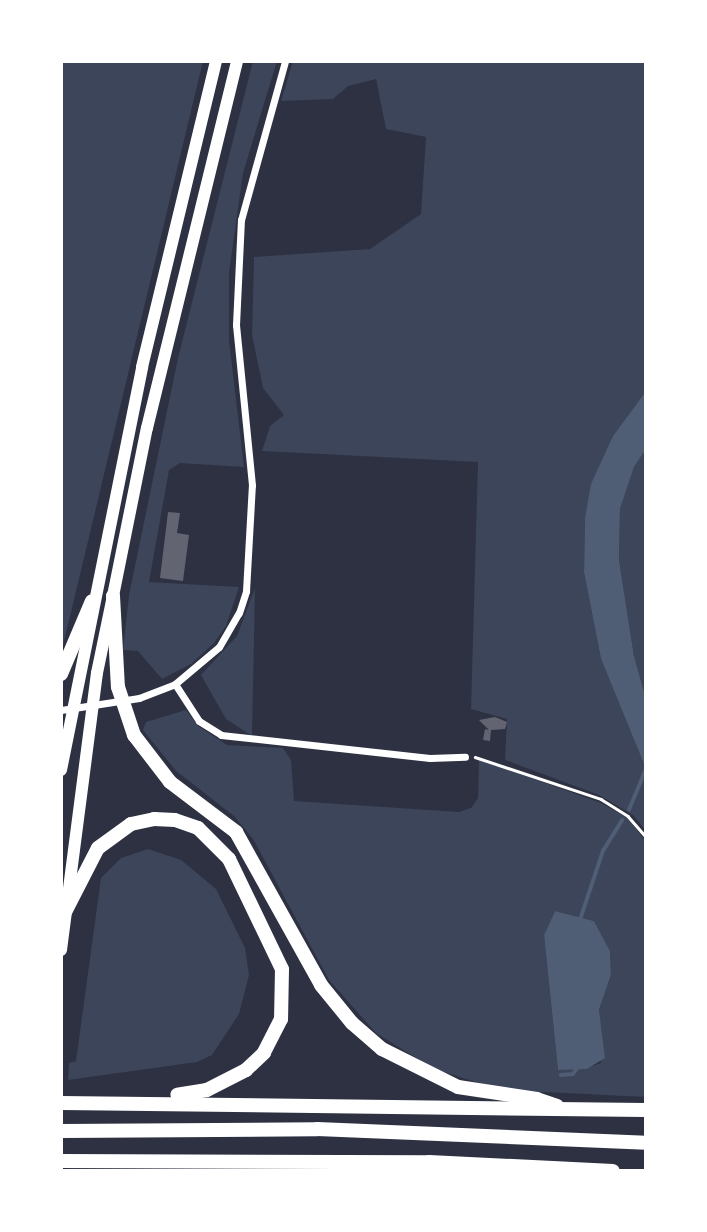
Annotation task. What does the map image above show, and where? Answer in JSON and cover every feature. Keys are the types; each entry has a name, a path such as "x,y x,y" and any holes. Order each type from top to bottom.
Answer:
{"highway":[{"path":"61,770 92,601 216,61"},
{"path":"61,950 63,916 97,673 147,428 237,61"},
{"path":"113,596 116,670 134,735 170,782 236,832 321,985 352,1023 382,1049 458,1087 537,1099 557,1106"},
{"path":"61,674 92,601"},
{"path":"63,916 84,869 115,833 154,818 176,820 198,828 229,859 272,942 284,993 281,1019 264,1053 246,1070 207,1090 137,1101"},
{"path":"61,1103 137,1101 557,1106 646,1110"},
{"path":"61,1131 330,1130 646,1143"},
{"path":"61,1161 429,1161 613,1171"}],"street":[{"path":"61,709 139,698 175,684 219,647 246,592 252,485 236,325 241,220 285,61"},
{"path":"175,684 199,721 221,736 430,758 465,757"}],"path":[{"path":"465,757 484,757 601,799 634,821 646,837"}],"shaded area":[{"path":"61,61 203,61 61,654"},
{"path":"253,61 277,61 243,173 229,273 229,340 244,467 180,463 169,470 149,582 239,587 226,626 214,643 191,664 162,679 138,651 123,650 129,595 178,358"},
{"path":"293,61 646,61 646,391 613,436 585,518 584,572 601,659 646,769 646,831 633,815 599,795 505,760 507,719 471,709 478,462 262,451 270,426 284,415 263,388 252,335 254,257 370,249 421,214 426,137 386,129 376,79 348,86 333,99 281,101"},
{"path":"646,391 646,449 634,467 620,509 619,560 634,656 646,699 646,769 601,659 584,572 585,518 591,484 613,436"},
{"path":"646,449 646,699 634,656 619,560 620,509 634,467"},
{"path":"255,588 252,736 226,719 201,675 237,636"},
{"path":"186,710 198,726 227,745 283,748 291,760 294,801 459,812 471,808 478,798 479,759 601,803 628,818 646,842 646,1097 522,1091 479,1083 434,1069 376,1033 329,980 253,839 234,816 176,771 143,730 146,722","holes":["555,911 594,921 610,951 611,975 599,1010 601,1063 587,1068 558,1070 544,935"]},
{"path":"148,849 181,860 216,889 245,948 249,975 239,1014 212,1055 197,1062 68,1080 69,1063 76,1061 101,878 121,858"},
{"path":"555,911 594,921 610,951 611,975 599,1010 605,1058 587,1069 558,1070 544,935"}],"building":[{"path":"168,512 180,513 177,533 189,535 183,581 160,578"},
{"path":"495,717 507,722 505,729 491,730 490,741 483,740 485,729 489,730 479,720"}],"waterway":[{"path":"629,810 646,769"},
{"path":"580,920 603,851 622,821"},
{"path":"561,1075 573,1074 579,1066"}]}
